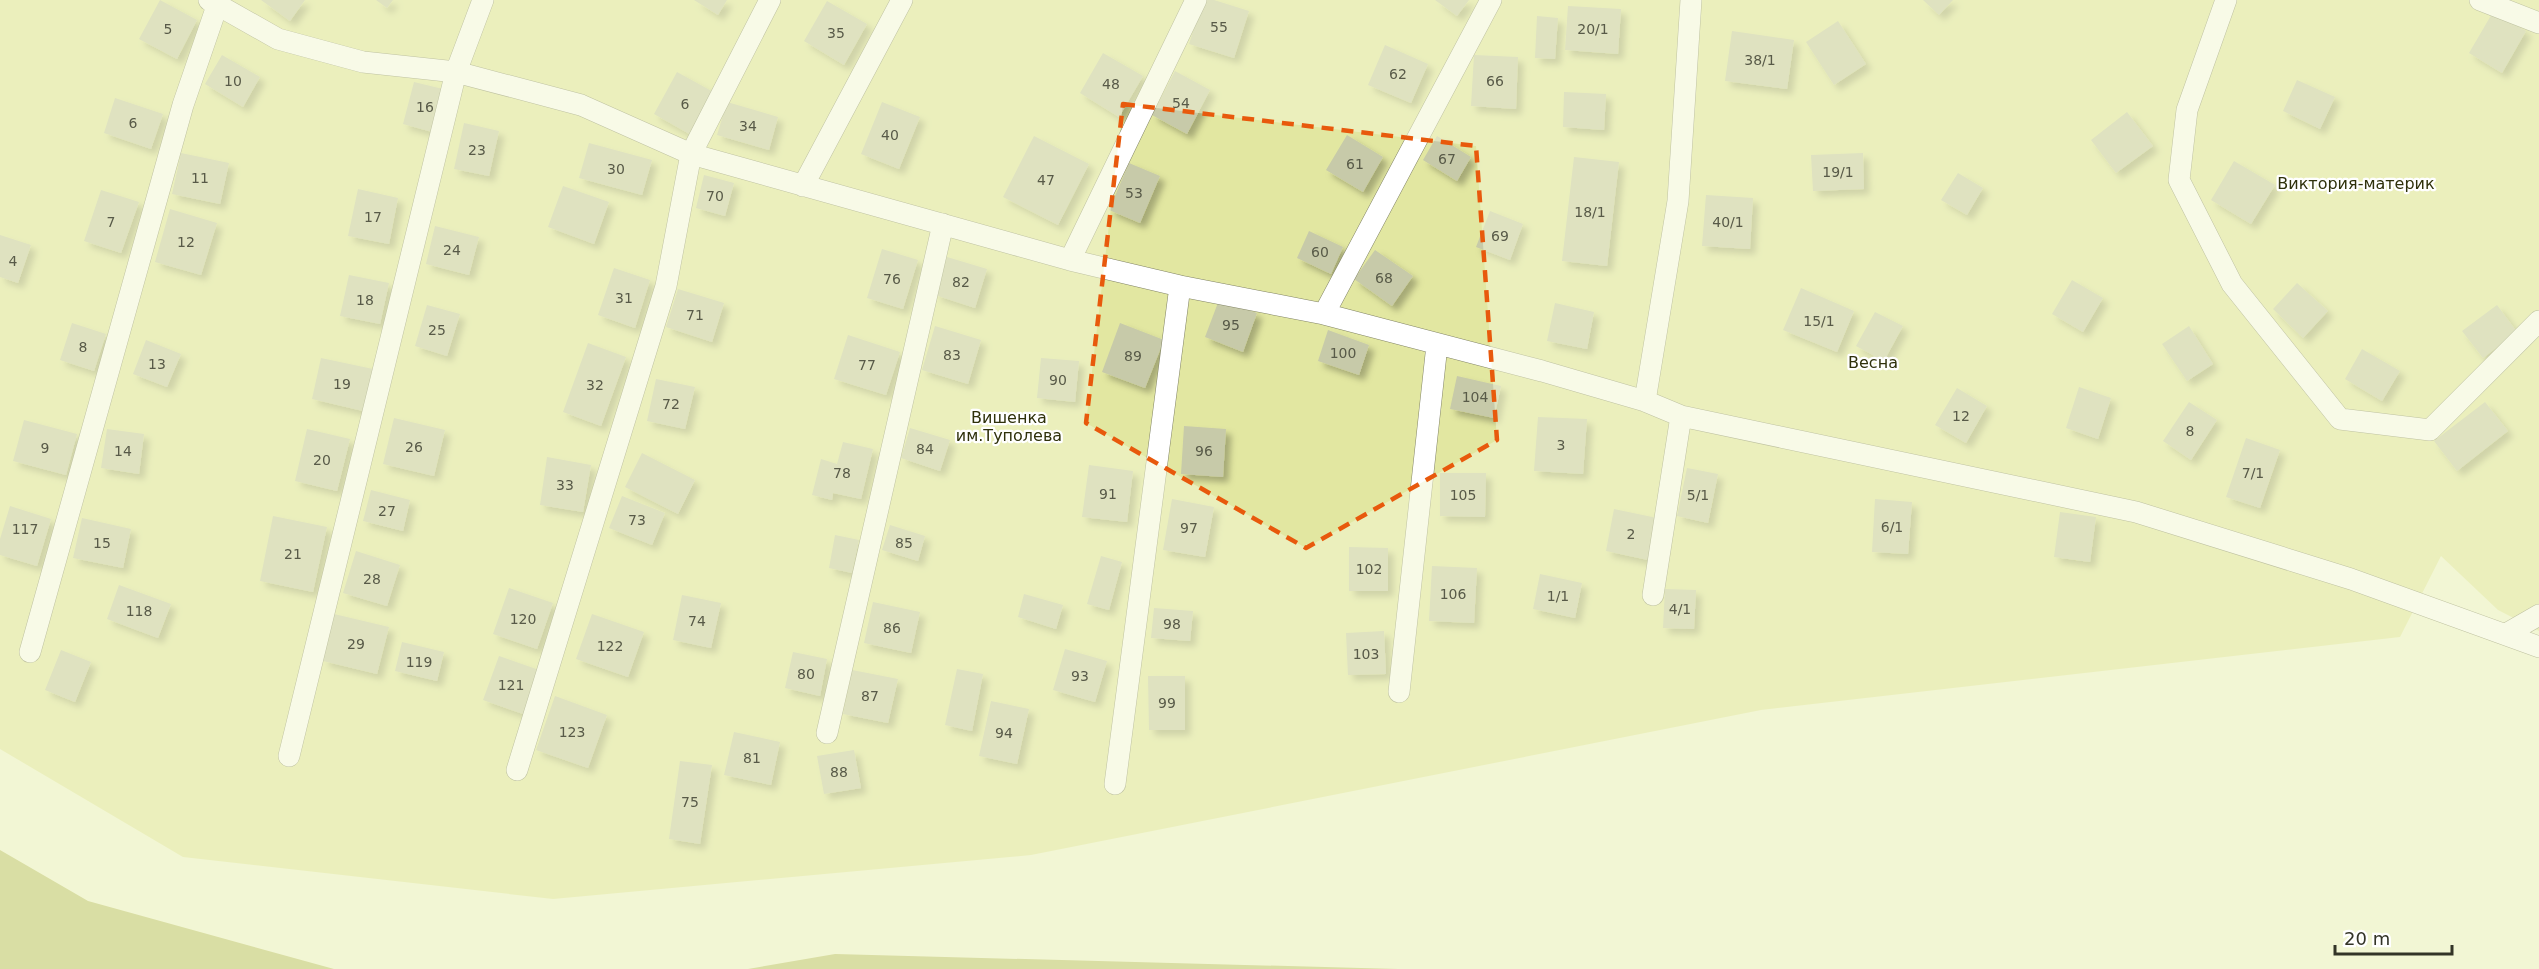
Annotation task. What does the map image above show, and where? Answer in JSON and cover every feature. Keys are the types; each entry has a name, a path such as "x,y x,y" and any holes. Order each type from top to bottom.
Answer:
{"lane":[{"path":"289,756 456,72 483,0"},
{"path":"517,770 666,286 692,154 770,0"},
{"path":"803,186 902,0"},
{"path":"1070,260 1196,0"},
{"path":"1324,314 1491,0"},
{"path":"1645,401 1678,201 1691,0"},
{"path":"2226,0 2187,110 2179,180 2232,284 2340,419 2430,430 2539,321"},
{"path":"2480,0 2539,23"},
{"path":"30,652 213,3 278,39 363,62 456,72 581,105 692,154 1070,260 1180,286 1324,314 1542,371 1645,401 1681,416 2136,513 2350,579 2539,647"},
{"path":"827,733 943,224"},
{"path":"1115,784 1180,286"},
{"path":"1399,692 1437,345"},
{"path":"1653,595 1681,416"},
{"path":"2506,634 2539,615"}],"highlighted area":[{"path":"1123,104 1476,146 1497,440 1306,548 1086,423"}],"green space":[{"name":"Вишенка им.Туполева","path":"0,0 2539,0 2539,631 2498,610 2441,556 2400,637 1761,710 1031,855 553,899 183,857 0,749"}],"shaded area":[{"path":"0,850 88,901 334,969 0,969"},
{"path":"835,954 1398,969 748,969"}],"building":[{"path":"160,0 197,20 177,59 139,39"},
{"path":"261,0 305,0 290,21"},
{"path":"376,0 393,0 387,8"},
{"path":"694,0 727,0 718,15"},
{"path":"1203,0 1214,0 1249,11 1234,58 1189,44"},
{"path":"1435,0 1469,0 1457,16"},
{"path":"1923,0 1953,0 1939,15"},
{"path":"827,1 867,24 844,65 804,41"},
{"path":"1568,6 1621,9 1618,54 1565,50"},
{"path":"2493,12 2526,31 2502,73 2469,53"},
{"path":"1537,16 1558,18 1555,59 1535,58"},
{"path":"1838,21 1866,64 1834,85 1806,42"},
{"path":"1732,31 1794,40 1787,89 1725,81"},
{"path":"1385,45 1428,64 1411,103 1368,85"},
{"path":"1103,53 1143,76 1119,117 1080,93"},
{"path":"222,55 260,77 243,107 205,84"},
{"path":"1474,55 1518,57 1516,109 1471,106"},
{"path":"1175,71 1210,90 1187,134 1152,115"},
{"path":"677,72 717,94 693,136 654,114"},
{"path":"2297,80 2335,97 2320,129 2283,111"},
{"path":"414,82 447,90 436,133 403,124"},
{"path":"1564,92 1606,94 1604,130 1563,127"},
{"path":"115,98 163,114 151,149 104,133"},
{"path":"727,102 778,117 769,150 717,135"},
{"path":"882,102 920,117 899,169 861,154"},
{"path":"2127,112 2153,146 2116,173 2091,140"},
{"path":"464,123 499,131 489,176 454,169"},
{"path":"1347,135 1383,157 1363,192 1326,170"},
{"path":"1034,136 1089,164 1058,225 1003,197"},
{"path":"1437,136 1471,157 1457,181 1423,160"},
{"path":"589,143 652,160 642,195 579,178"},
{"path":"181,153 229,163 220,204 172,194"},
{"path":"1863,153 1864,189 1813,191 1811,155"},
{"path":"1574,157 1619,162 1607,266 1562,261"},
{"path":"2234,161 2275,185 2251,224 2211,200"},
{"path":"1129,163 1160,176 1140,223 1109,210"},
{"path":"1958,173 1983,188 1967,215 1941,200"},
{"path":"704,175 734,183 725,216 696,208"},
{"path":"563,186 609,202 594,244 548,227"},
{"path":"358,189 398,198 389,244 348,236"},
{"path":"101,190 139,202 121,253 84,241"},
{"path":"1706,195 1753,198 1750,249 1702,246"},
{"path":"170,209 217,223 201,275 155,262"},
{"path":"1490,211 1523,224 1510,260 1476,247"},
{"path":"435,226 479,237 469,275 426,264"},
{"path":"1309,231 1343,247 1331,274 1297,258"},
{"path":"0,235 31,245 18,283 0,277"},
{"path":"882,249 918,260 903,309 867,298"},
{"path":"1375,250 1413,276 1392,306 1354,279"},
{"path":"947,257 987,269 975,308 935,295"},
{"path":"614,268 650,280 635,328 598,315"},
{"path":"349,275 389,283 380,324 340,316"},
{"path":"2072,280 2103,298 2083,332 2052,314"},
{"path":"2297,283 2328,311 2303,338 2273,309"},
{"path":"1801,288 1854,311 1837,352 1783,330"},
{"path":"678,289 724,303 712,342 666,327"},
{"path":"1219,300 1257,313 1243,352 1205,337"},
{"path":"1555,303 1594,312 1587,349 1547,341"},
{"path":"427,305 460,314 447,356 415,346"},
{"path":"2497,305 2517,332 2483,358 2462,331"},
{"path":"1875,312 1903,326 1884,361 1856,346"},
{"path":"72,323 106,334 94,371 60,360"},
{"path":"1120,323 1164,340 1145,388 1102,372"},
{"path":"935,326 981,340 968,384 922,370"},
{"path":"2189,326 2213,364 2187,381 2162,344"},
{"path":"1328,330 1369,345 1359,375 1318,361"},
{"path":"848,335 900,352 886,395 834,379"},
{"path":"146,340 181,354 167,387 133,374"},
{"path":"588,343 626,357 601,426 563,412"},
{"path":"2362,349 2400,371 2382,401 2345,379"},
{"path":"321,358 373,369 363,411 312,399"},
{"path":"1041,358 1079,361 1075,402 1037,398"},
{"path":"1457,376 1501,386 1494,418 1450,409"},
{"path":"656,379 695,387 685,429 647,421"},
{"path":"2079,387 2111,398 2098,439 2066,428"},
{"path":"1957,388 1987,406 1966,443 1935,425"},
{"path":"2189,402 2217,420 2191,460 2163,441"},
{"path":"2485,402 2508,431 2457,471 2434,441"},
{"path":"1538,417 1587,419 1583,474 1534,471"},
{"path":"394,418 445,430 434,476 383,464"},
{"path":"24,420 77,434 66,475 13,461"},
{"path":"1184,426 1226,429 1223,477 1181,474"},
{"path":"910,428 950,440 940,471 901,458"},
{"path":"107,429 144,434 139,474 101,468"},
{"path":"307,429 350,439 337,491 295,481"},
{"path":"2246,438 2280,450 2260,508 2226,497"},
{"path":"843,442 873,449 861,499 833,493 832,500 812,495 821,459 837,464"},
{"path":"642,453 695,480 678,514 625,487"},
{"path":"547,457 591,465 583,512 540,505"},
{"path":"1089,465 1133,471 1127,522 1082,517"},
{"path":"1687,468 1718,474 1708,523 1677,516"},
{"path":"1440,473 1486,473 1485,517 1440,516"},
{"path":"371,490 410,500 403,531 363,521"},
{"path":"622,496 665,513 652,545 609,528"},
{"path":"1172,499 1214,507 1205,557 1163,550"},
{"path":"1875,499 1912,502 1908,554 1872,552"},
{"path":"10,506 51,519 37,566 0,555 0,539"},
{"path":"1614,509 1657,518 1648,560 1606,551"},
{"path":"2060,512 2096,517 2090,562 2054,557"},
{"path":"273,516 327,527 313,592 260,581"},
{"path":"82,518 131,529 123,568 73,558"},
{"path":"890,525 925,536 918,561 882,550"},
{"path":"835,535 859,540 852,573 829,568"},
{"path":"1349,547 1388,548 1388,591 1349,591"},
{"path":"356,551 400,565 387,606 343,593"},
{"path":"1101,556 1122,562 1109,610 1087,604"},
{"path":"1432,566 1477,568 1474,623 1429,621"},
{"path":"1540,574 1582,583 1575,618 1533,609"},
{"path":"119,585 171,604 158,638 107,619"},
{"path":"509,588 553,603 537,649 493,634"},
{"path":"1665,589 1696,590 1694,629 1663,628"},
{"path":"1024,594 1063,605 1056,629 1018,617"},
{"path":"682,595 721,603 711,648 673,640"},
{"path":"873,602 920,612 911,653 864,643"},
{"path":"1154,608 1193,611 1190,641 1151,638"},
{"path":"334,614 389,627 377,674 323,661"},
{"path":"592,614 644,632 628,677 576,659"},
{"path":"1384,631 1386,674 1348,675 1346,633"},
{"path":"402,642 444,652 437,681 395,671"},
{"path":"1065,649 1107,661 1095,702 1053,690"},
{"path":"61,650 91,662 75,702 45,690"},
{"path":"793,652 827,659 820,696 785,688"},
{"path":"499,656 539,670 523,714 483,700"},
{"path":"957,669 983,674 972,731 945,725"},
{"path":"852,670 898,679 888,723 843,714"},
{"path":"1148,676 1185,676 1185,730 1149,730"},
{"path":"555,696 607,715 588,768 536,750"},
{"path":"991,701 1029,709 1017,764 979,756"},
{"path":"734,732 780,742 771,785 724,775"},
{"path":"854,750 861,788 824,794 817,756"},
{"path":"680,761 712,765 700,844 669,839"}],"park label":[{"name":"Виктория-материк","path":"2356,183"},
{"name":"Весна","path":"1873,362"}]}
